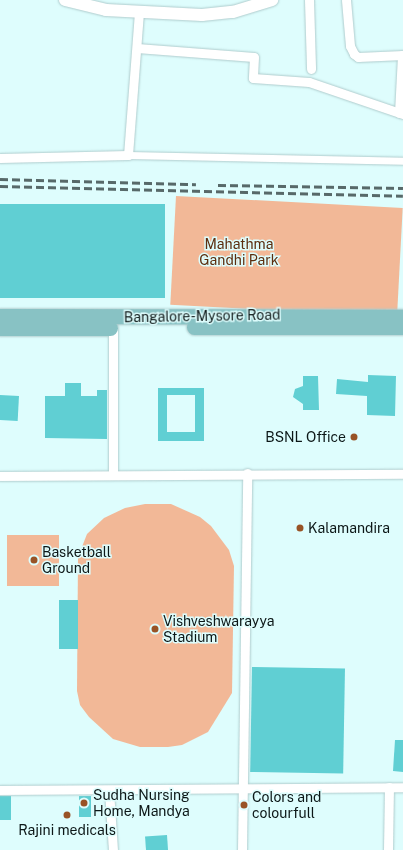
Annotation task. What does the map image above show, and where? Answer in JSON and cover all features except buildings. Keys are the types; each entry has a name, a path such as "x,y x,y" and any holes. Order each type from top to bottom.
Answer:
{"main road":[{"name":"Bangalore-Mysore Road","path":"0,316 403,317"},
{"name":"Bangalore-Mysore Road","path":"0,328 403,327"}],"street":[{"path":"67,0 106,10 139,13 202,15 233,12 272,0"},
{"path":"308,0 311,69"},
{"path":"137,48 254,57 253,78 309,82 401,114 402,55 358,56 354,54 350,46 346,0"},
{"path":"128,155 139,13"},
{"path":"0,158 128,155 403,161"},
{"path":"113,328 113,474"},
{"path":"242,850 241,789 247,473"},
{"path":"0,476 247,473 403,474"},
{"path":"388,850 389,787"},
{"path":"0,790 403,787"},
{"path":"109,790 113,850"}],"green space":[{"name":"Mahathma Gandhi Park","path":"176,196 403,208 397,317 170,305"},
{"name":"Vishveshwarayya Stadium","path":"145,504 171,504 200,517 211,526 229,550 234,566 232,693 208,732 182,745 168,747 140,747 113,739 89,717 80,705 77,691 78,557 87,534 104,518 125,508"},
{"name":"Basketball Ground","path":"7,535 59,535 59,586 7,586"}],"railway":[{"path":"0,179 196,184"},
{"path":"218,185 403,188"},
{"path":"0,186 403,196"}],"place":[{"name":"BSNL Office","path":"354,437"},
{"name":"Kalamandira","path":"300,528"},
{"name":"Basketball Ground","path":"34,560"},
{"name":"Vishveshwarayya Stadium","path":"155,629"},
{"name":"Sudha Nursing Home, Mandya","path":"84,803"},
{"name":"Colors and colourfull","path":"244,805"},
{"name":"Rajini medicals","path":"67,815"}]}
